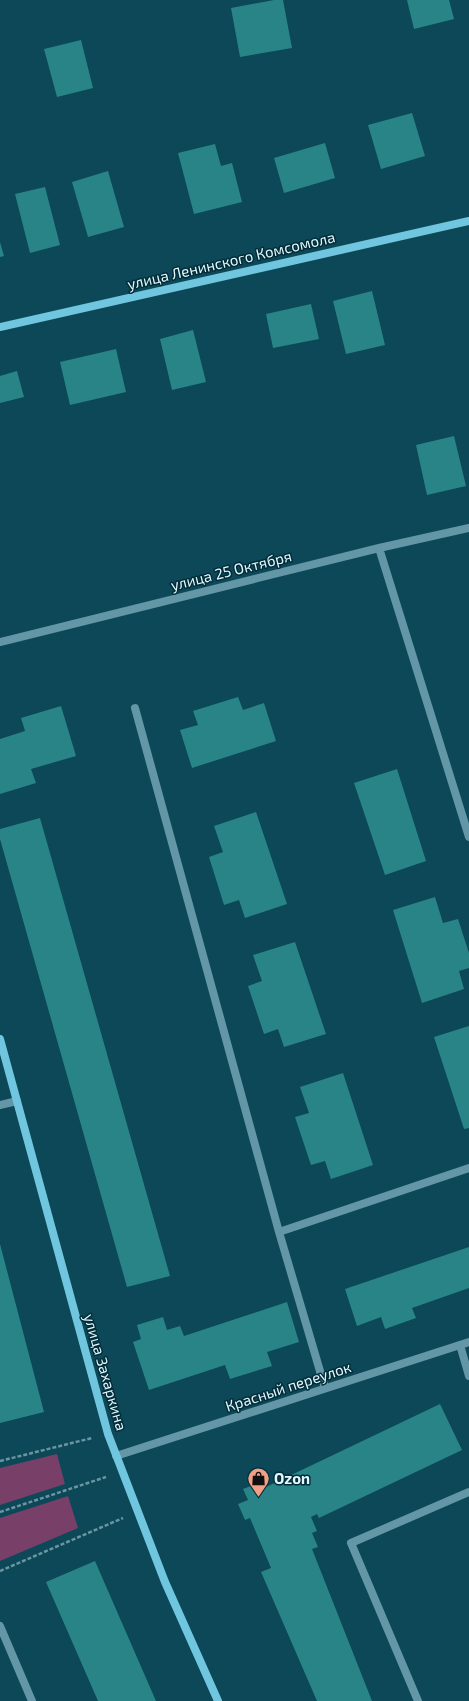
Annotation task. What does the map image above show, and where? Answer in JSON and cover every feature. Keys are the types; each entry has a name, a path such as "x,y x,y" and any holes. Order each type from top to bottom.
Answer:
{"street":[{"name":"улица Ленинского Комсомола","path":"0,327 469,221"},
{"name":"улица 25 Октября","path":"0,642 379,548 469,528"},
{"path":"379,548 469,837"},
{"path":"135,708 279,1232 325,1388"},
{"name":"улица Захаркина","path":"0,1039 108,1434 164,1582 218,1701"},
{"path":"0,1106 17,1101"},
{"path":"279,1232 469,1168"},
{"name":"Красный переулок","path":"116,1456 469,1342"},
{"path":"460,1345 469,1376"},
{"path":"418,1701 352,1543 469,1492"},
{"path":"0,1626 32,1701"}],"path":[{"path":"0,1461 108,1434"},
{"path":"0,1512 122,1471"},
{"path":"0,1570 138,1512"}],"shaded area":[{"path":"57,1454 65,1484 0,1505 0,1468"},
{"path":"68,1496 78,1528 0,1561 0,1518"}],"building":[{"path":"274,0 283,0 292,48 240,57 231,8"},
{"path":"407,0 449,0 454,19 414,29"},
{"path":"81,40 93,88 57,97 44,49"},
{"path":"412,113 425,156 381,169 368,125"},
{"path":"325,143 335,178 284,193 274,158"},
{"path":"215,144 221,166 232,163 242,202 194,214 178,153"},
{"path":"108,171 124,227 88,237 72,182"},
{"path":"45,187 60,245 30,253 15,194"},
{"path":"0,242 4,256 0,257"},
{"path":"372,291 385,345 346,354 333,301"},
{"path":"311,304 319,339 273,348 266,314"},
{"path":"193,330 206,382 172,390 160,339"},
{"path":"116,349 126,392 70,405 60,362"},
{"path":"17,371 24,397 0,403 0,376"},
{"path":"454,436 466,486 427,495 416,445"},
{"path":"238,697 243,710 264,703 276,741 192,768 180,730 198,725 193,711"},
{"path":"61,706 76,756 31,769 36,783 0,794 0,739 25,731 21,718"},
{"path":"397,769 426,861 385,875 354,783"},
{"path":"256,812 287,904 245,918 239,900 224,905 209,857 223,852 214,826"},
{"path":"40,818 170,1276 127,1287 0,839 0,829"},
{"path":"435,897 443,923 458,919 469,953 469,968 459,971 464,989 422,1003 393,910"},
{"path":"295,942 326,1034 284,1047 278,1029 264,1034 248,986 262,981 253,955"},
{"path":"469,1026 469,1128 464,1129 434,1037"},
{"path":"343,1073 373,1165 331,1179 325,1161 311,1165 295,1117 309,1113 300,1087"},
{"path":"0,1244 44,1412 0,1423"},
{"path":"469,1247 469,1288 412,1308 416,1318 385,1329 381,1317 357,1326 345,1289"},
{"path":"287,1302 299,1342 267,1352 272,1366 230,1379 225,1365 149,1390 133,1342 141,1339 137,1325 163,1317 167,1330 180,1326 184,1336"},
{"path":"440,1404 462,1450 319,1518 317,1514 311,1517 317,1531 312,1533 318,1547 312,1549 372,1701 317,1701 261,1572 271,1568 250,1518 245,1520 238,1504 248,1500 243,1489 261,1482 264,1488"},
{"path":"95,1561 156,1701 98,1701 46,1582"}],"place":[{"name":"Ozon","path":"258,1498"}]}
